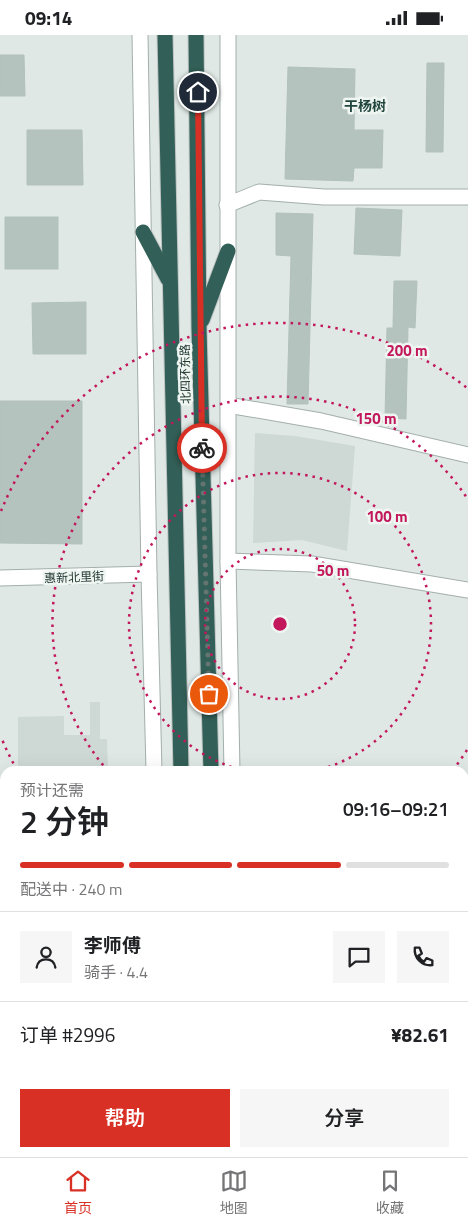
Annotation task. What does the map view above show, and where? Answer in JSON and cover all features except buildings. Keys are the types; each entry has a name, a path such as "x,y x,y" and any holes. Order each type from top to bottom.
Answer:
{"highway":[{"name":"北四环东路","path":"165,35 181,766"},
{"name":"北四环东路","path":"196,35 199,328 211,766"},
{"path":"143,232 171,283"},
{"path":"199,328 228,251"}],"street":[{"path":"140,35 154,766"},
{"path":"228,35 228,561 232,766"},
{"path":"227,205 259,192 324,197 468,197"},
{"path":"228,405 321,421 468,455"},
{"path":"228,561 312,564 468,590"},
{"name":"惠新北里街","path":"0,578 149,574"}],"shaded area":[{"path":"255,433 295,436 355,446 347,551 302,540 253,543"},
{"path":"90,702 100,702 100,739 107,739 108,766 18,766 18,717 64,716 64,735 90,735"}],"way so far":[{"path":"202,448 209,694"}],"district":[{"name":"干杨树","path":"365,105"}],"route":[{"path":"198,92 199,328 202,448"}]}
